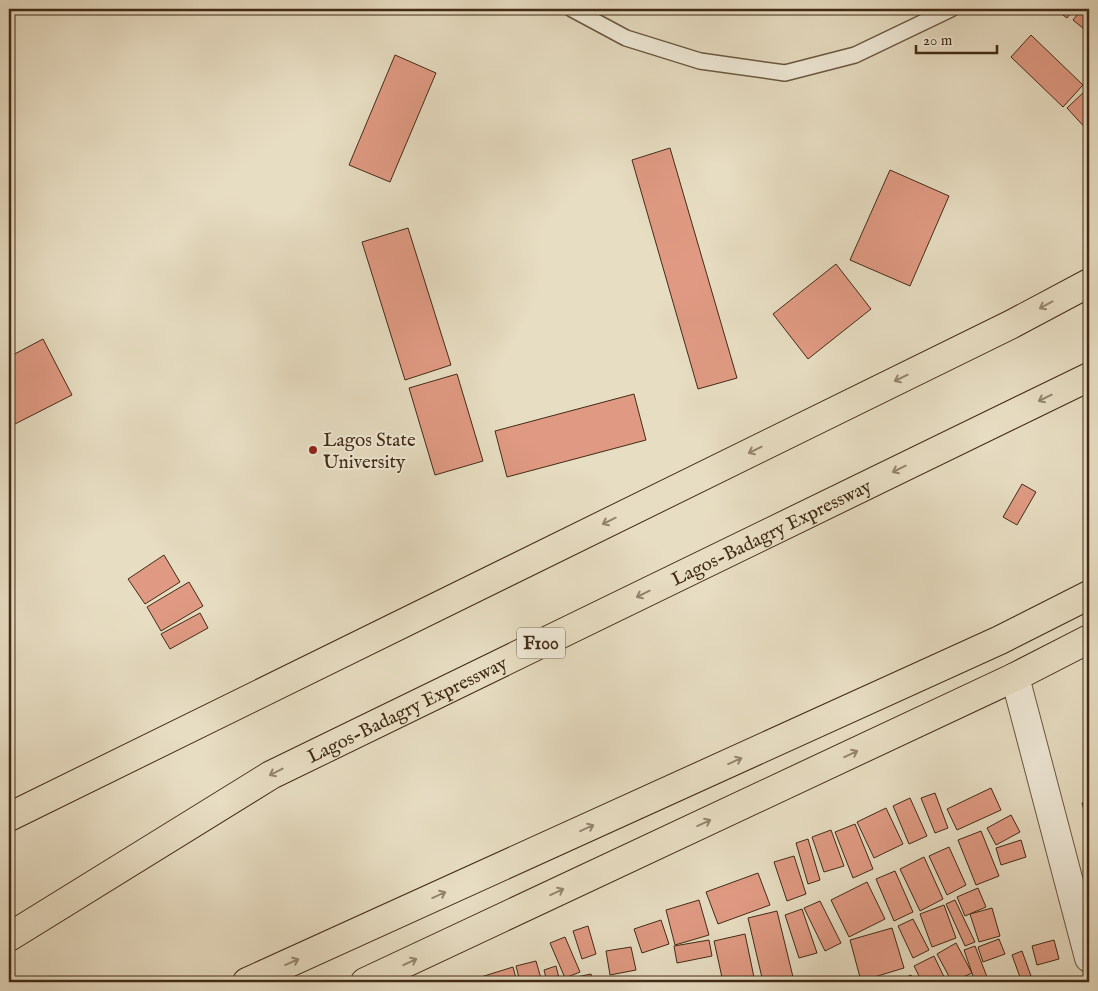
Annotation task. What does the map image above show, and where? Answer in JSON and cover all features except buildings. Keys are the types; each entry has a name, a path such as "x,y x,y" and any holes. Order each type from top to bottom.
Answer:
{"main road":[{"path":"9,817 1003,328 1089,283"},
{"name":"Lagos-Badagry Expressway","path":"9,937 270,775 1089,377"},
{"path":"247,982 1000,640 1089,595"},
{"path":"365,982 1015,677 1089,639"}],"street":[{"path":"1015,677 1089,958"}],"lane":[{"path":"572,9 626,38 700,61 785,73 855,55 951,9"}],"place":[{"name":"Lagos State University","path":"313,450"}]}
